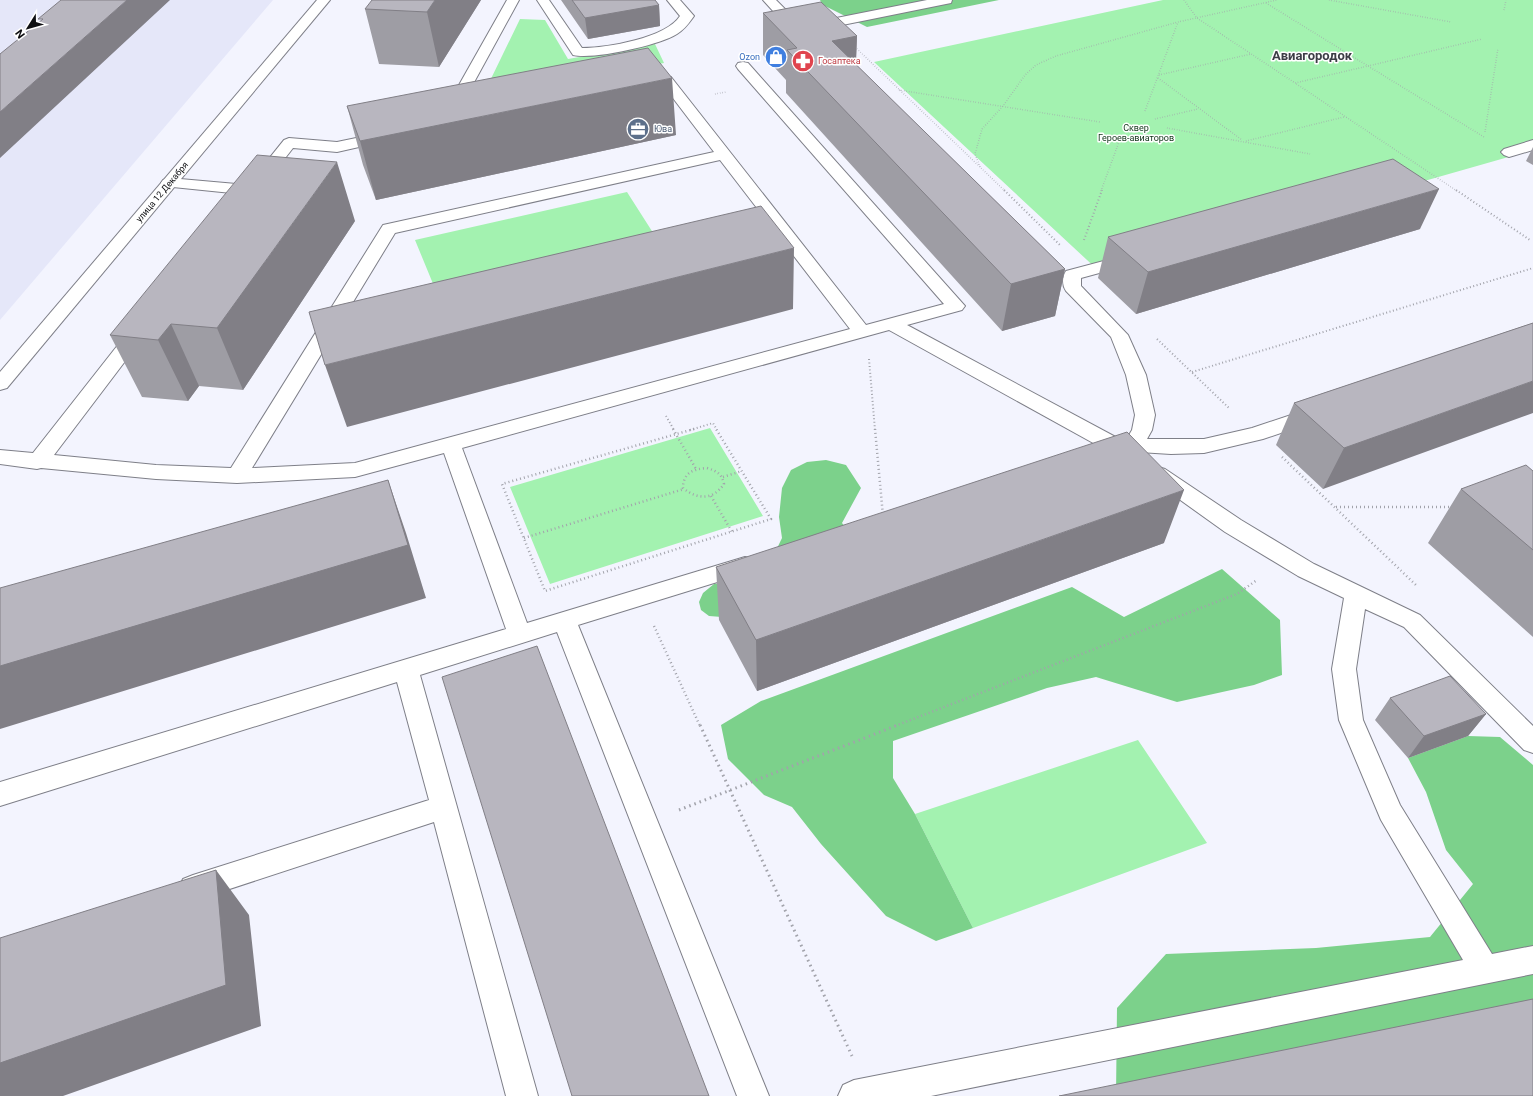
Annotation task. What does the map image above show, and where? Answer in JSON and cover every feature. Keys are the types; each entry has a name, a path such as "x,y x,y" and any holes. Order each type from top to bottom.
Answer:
{"main road":[{"name":"улица 12 Декабря","path":"0,384 324,0"},
{"path":"448,118 513,0"},
{"path":"544,0 578,52 588,52 668,35 685,23 687,16 673,0"},
{"path":"769,0 798,30 946,0"},
{"path":"0,457 37,462 156,472 237,476 355,470 956,306 744,66"},
{"path":"635,86 666,80 724,155 775,231 862,332"},
{"path":"246,197 289,143 332,153 398,134"},
{"path":"1508,152 1533,145"},
{"path":"237,476 389,229 724,155"},
{"path":"169,183 246,197 272,192"},
{"path":"1128,447 1142,430 1145,415 1136,375 1119,335 1072,287 1072,275 1082,266 1148,254"},
{"path":"37,462 148,320"},
{"path":"891,324 1128,447 1233,526 1306,570 1412,621 1533,742"},
{"path":"319,342 342,336"},
{"path":"1092,458 1128,447 1204,446 1256,434 1331,408"},
{"path":"450,444 520,634"},
{"path":"0,794 757,561"},
{"path":"1356,594 1344,669 1351,720 1390,812 1485,970"},
{"path":"564,620 753,1096"},
{"path":"406,669 522,1096"},
{"path":"173,894 444,807"},
{"path":"862,1094 1533,960"}],"path":[{"path":"1184,0 1197,18 1530,240"},
{"path":"981,169 975,154 982,128 1003,106 1025,75 1036,65 1056,56 1178,22 1276,0"},
{"path":"1329,0 1451,22"},
{"path":"1504,10 1506,0"},
{"path":"1265,3 1508,152"},
{"path":"1145,111 1178,22"},
{"path":"830,23 1082,266 1120,139"},
{"path":"1295,83 1482,39"},
{"path":"1484,137 1498,48"},
{"path":"1159,75 1251,54"},
{"path":"1158,78 1244,142"},
{"path":"682,101 760,85"},
{"path":"899,90 1100,122"},
{"path":"1156,119 1199,109"},
{"path":"1244,142 1345,117"},
{"path":"1167,128 1310,154"},
{"path":"1192,372 1533,268"},
{"path":"862,332 868,353 883,522"},
{"path":"1153,335 1256,434 1336,507 1420,589"},
{"path":"651,389 696,469"},
{"path":"713,423 771,519 545,591 502,484 676,434 713,423"},
{"path":"707,468 717,471 723,477 724,484 719,492 711,496 700,498 690,494 684,488 683,480 687,474 696,469 707,468"},
{"path":"723,477 742,471"},
{"path":"524,538 684,488"},
{"path":"711,496 732,531 757,561"},
{"path":"1336,507 1460,507"},
{"path":"645,823 1237,594 1255,582 1282,556"},
{"path":"641,597 730,790 862,1094"}],"shaded area":[{"path":"0,0 273,0 0,320"}],"green space":[{"path":"820,0 999,0 867,27 823,5"},
{"name":"Сквер Героев-авиаторов","path":"1163,0 1533,0 1533,150 1101,273 874,62"},
{"path":"520,19 545,20 568,59 655,44 664,63 492,97 486,89"},
{"path":"627,192 657,239 436,291 415,240"},
{"path":"710,428 763,516 550,584 510,487"},
{"path":"826,460 846,465 861,488 842,523 856,541 722,617 709,616 701,610 699,602 703,593 714,584 735,581 769,565 782,538 779,517 782,488 791,470 807,462"},
{"path":"1222,569 1280,620 1282,675 1254,685 1177,702 1096,677 1047,688 893,741 893,778 915,814 973,928 936,941 886,916 821,844 792,807 764,795 728,759 721,725 761,701 1072,587 1124,617"},
{"path":"1468,736 1500,737 1533,765 1533,1007 1116,1096 1117,1008 1166,954 1316,948 1430,937 1473,884 1446,850 1426,792 1408,758"},
{"path":"1138,740 1207,843 973,928 915,814"}],"building":[{"path":"61,0 127,0 0,112 0,54 43,19 38,19"},
{"path":"372,0 435,0 427,12 365,9"},
{"path":"572,0 655,0 659,5 585,18"},
{"path":"821,2 857,36 832,41 1065,269 1011,284 787,50 797,48 763,13"},
{"path":"648,48 672,78 360,141 347,106"},
{"path":"257,155 337,162 217,328 171,324 158,340 110,335"},
{"path":"1393,159 1439,189 1148,272 1108,237"},
{"path":"761,206 794,248 325,365 309,312"},
{"path":"1533,323 1533,381 1344,448 1294,403"},
{"path":"1127,432 1184,490 756,640 716,567"},
{"path":"1526,465 1533,471 1533,550 1461,489"},
{"path":"388,480 408,545 0,666 0,588"},
{"path":"537,646 709,1096 572,1096 442,677"},
{"path":"1450,676 1486,714 1424,736 1390,698"},
{"path":"216,870 226,985 0,1063 0,938"},
{"path":"1533,999 1533,1096 1059,1096"}],"place":[{"name":"Ozon","path":"776,57"},
{"name":"Госаптека","path":"803,61"},
{"name":"Юва","path":"638,129"}],"district":[{"name":"Авиагородок","path":"1312,55"}]}
